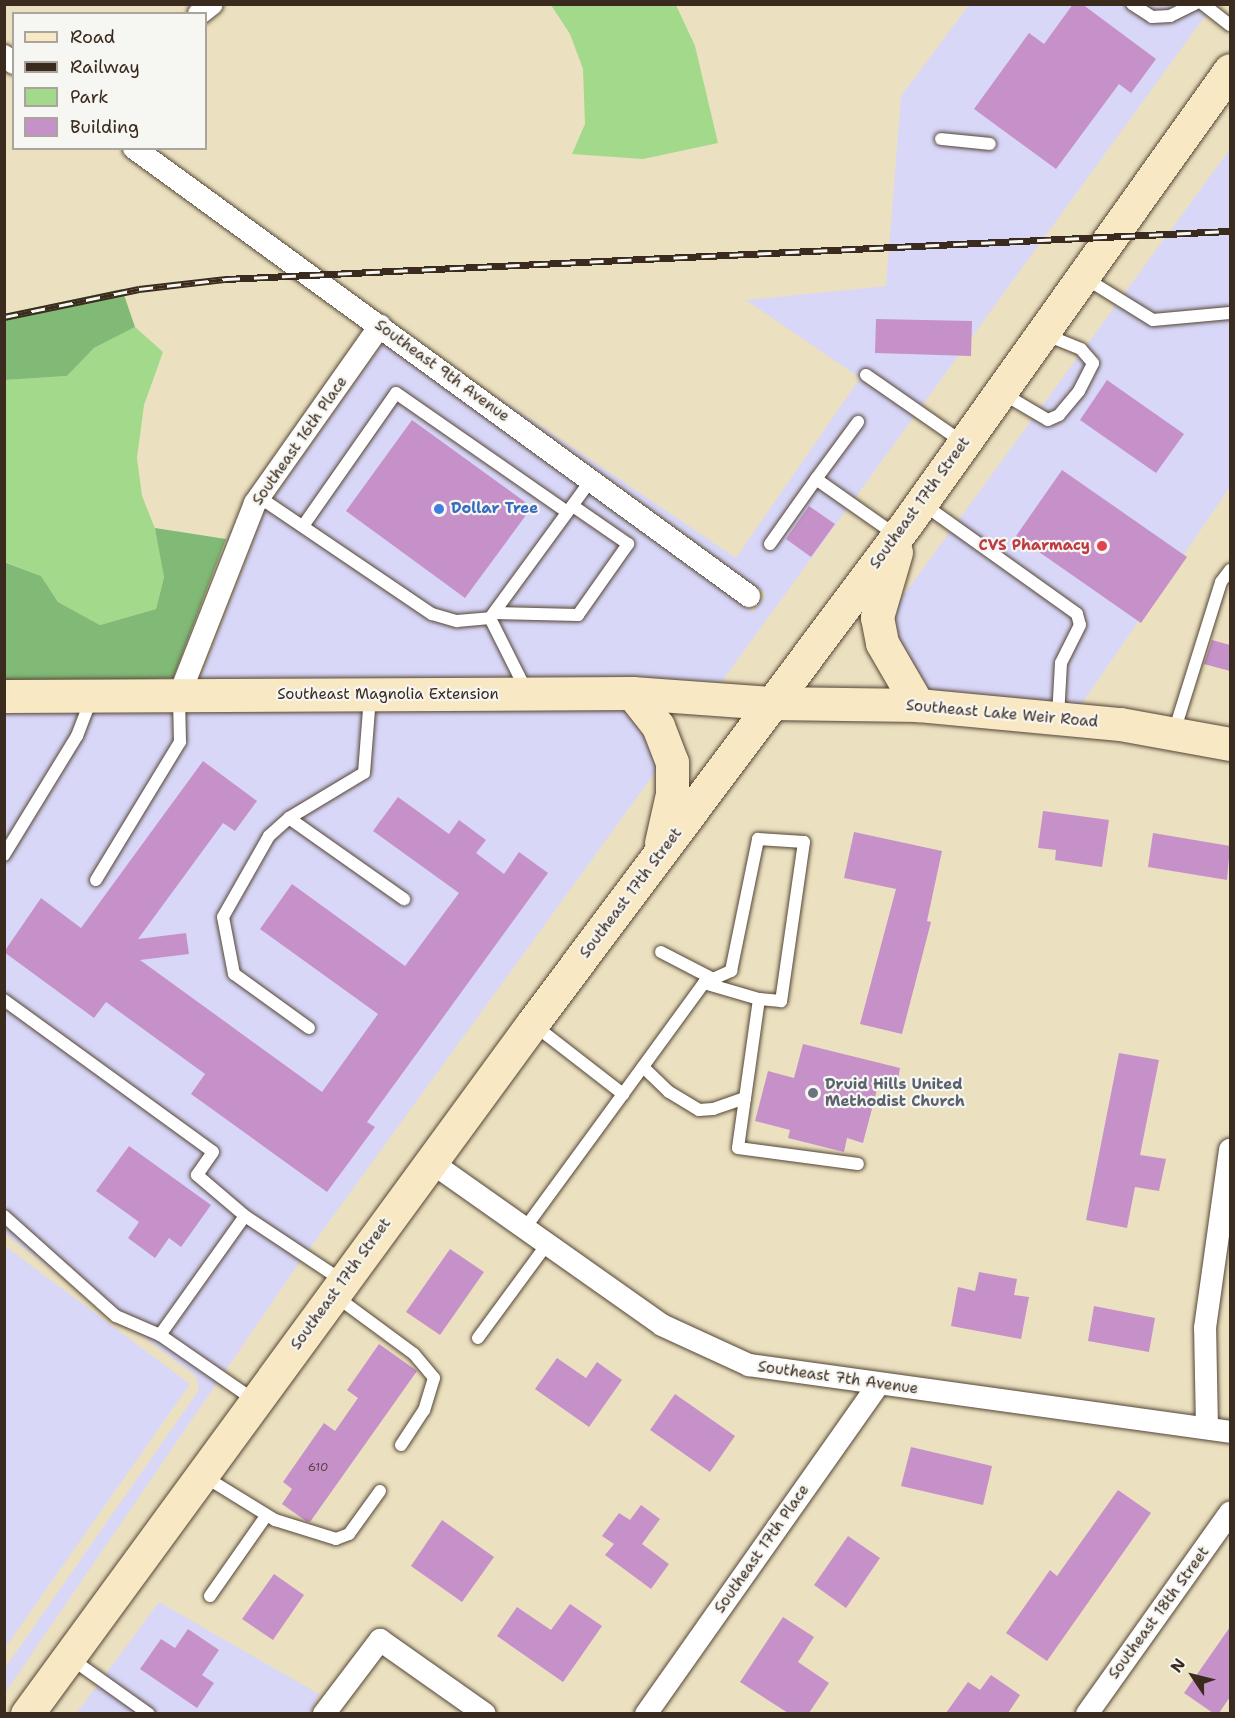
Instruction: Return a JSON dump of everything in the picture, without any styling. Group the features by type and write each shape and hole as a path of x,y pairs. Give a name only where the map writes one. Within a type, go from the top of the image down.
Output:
{"main road":[{"name":"Southeast 17th Street","path":"27,1713 532,1024 909,521 1230,70"},
{"path":"909,521 884,584 877,617 882,643 918,705"},
{"path":"632,693 658,726 672,762 672,794 659,856"},
{"name":"Southeast Magnolia Extension","path":"4,696 632,693 771,704"},
{"name":"Southeast Lake Weir Road","path":"771,704 918,705 1058,718 1230,744"}],"street":[{"name":"Southeast 9th Avenue","path":"137,150 749,596"},
{"name":"Southeast 16th Place","path":"179,696 259,497 380,326"},
{"path":"1207,1428 1205,1328 1230,1150"},
{"name":"Southeast 7th Avenue","path":"431,1162 662,1325 749,1365 878,1385 1230,1432"},
{"name":"Southeast 17th Place","path":"646,1713 878,1385"},
{"name":"Southeast 18th Street","path":"1087,1713 1230,1513"},
{"path":"324,1713 380,1640 485,1713"}],"lane":[{"path":"1132,4 1152,17 1170,16 1195,4"},
{"path":"1203,4 1230,25"},
{"path":"941,139 990,144"},
{"path":"1084,278 1153,320 1230,313"},
{"path":"1001,392 1048,420 1059,415 1079,391 1093,363 1081,349 1044,333"},
{"path":"866,375 964,443"},
{"path":"259,497 432,614 457,621 492,615 578,615 628,544 570,509 396,393 303,526"},
{"path":"770,544 858,422"},
{"path":"816,479 909,521 1077,614 1080,625 1061,663 1058,718"},
{"path":"492,615 591,480"},
{"path":"1173,734 1221,582 1230,570"},
{"path":"492,615 528,693"},
{"path":"309,1028 234,974 223,916 269,836 289,819 364,773 370,695"},
{"path":"4,855 77,736 92,696"},
{"path":"96,880 180,742 179,696"},
{"path":"289,819 404,899"},
{"path":"525,1228 709,981 731,972 758,839 804,842 781,1001 759,999 709,981 661,952"},
{"path":"759,999 738,1148 858,1164"},
{"path":"4,1000 213,1152 197,1175 245,1216 338,1288 414,1354 434,1378 424,1410 401,1445"},
{"path":"532,1024 623,1094"},
{"path":"643,1067 669,1092 699,1110 713,1109 745,1098"},
{"path":"4,1216 116,1316 160,1335 255,1401"},
{"path":"160,1335 245,1216"},
{"path":"478,1338 547,1244"},
{"path":"201,1474 266,1516 336,1539 349,1534 381,1491"},
{"path":"210,1596 266,1516"},
{"path":"68,1656 149,1713"}],"shaded area":[{"path":"969,5 1213,5 717,688 638,681 634,676 627,681 198,684 266,509 383,343 753,612 766,594 485,388 736,558 860,378 746,300 886,286 901,96"},
{"path":"1230,149 1230,487 1079,708 924,693 894,641 892,611"},
{"path":"627,705 647,731 659,767 297,1266 5,1693 5,1668 199,1390 196,1376 5,1234 5,708 178,709 187,713 188,709"},
{"path":"5,1246 190,1384 5,1648"},
{"path":"159,1602 319,1694 310,1713 76,1714"}],"green space":[{"path":"551,5 676,5 695,46 718,143 643,159 572,154 585,124 583,69 570,34"},
{"path":"122,289 135,327 94,348 67,376 5,380 5,314"},
{"path":"135,327 163,352 144,405 137,458 142,496 158,536 164,577 156,609 100,625 58,602 41,576 5,562 4,380 67,376 94,348"},
{"path":"155,528 226,539 173,678 5,684 4,562 41,576 58,602 100,625 156,609 164,577"}],"building":[{"path":"1073,4 1082,4 1156,59 1131,93 1119,84 1056,169 974,109 1029,33 1044,44"},
{"path":"876,319 972,321 971,356 875,353"},
{"path":"1107,380 1184,434 1156,473 1080,420"},
{"name":"Dollar Tree","path":"412,420 532,507 465,598 346,511"},
{"name":"CVS Pharmacy","path":"1062,470 1187,557 1141,623 1016,536"},
{"path":"809,506 835,524 811,557 786,539"},
{"path":"1212,640 1230,645 1230,671 1204,664"},
{"path":"203,761 257,801 235,831 223,823 138,939 186,933 189,954 140,960 322,1092 378,1014 260,929 292,884 405,966 459,893 373,831 398,797 449,834 459,820 486,840 476,853 504,874 519,852 548,873 367,1122 375,1127 327,1192 191,1094 205,1074 106,1002 94,1018 4,952 41,898 81,928"},
{"path":"1043,811 1109,820 1102,867 1055,860 1056,850 1038,848"},
{"path":"854,832 942,851 927,921 931,922 902,1034 860,1024 896,889 844,878"},
{"path":"1153,833 1230,846 1227,880 1148,867"},
{"path":"803,1044 900,1068 897,1085 879,1082 863,1143 847,1138 844,1152 788,1138 790,1130 755,1121 768,1071 794,1078"},
{"path":"1119,1053 1159,1060 1140,1155 1166,1159 1159,1191 1135,1187 1127,1228 1086,1220"},
{"path":"129,1146 211,1205 181,1247 169,1238 155,1258 128,1238 139,1222 96,1191"},
{"path":"450,1249 484,1272 440,1335 406,1312"},
{"path":"979,1272 1017,1279 1014,1295 1029,1297 1021,1339 951,1326 958,1287 975,1291"},
{"path":"1094,1306 1155,1318 1149,1352 1088,1341"},
{"path":"379,1344 417,1371 310,1522 306,1521 282,1504 292,1489 283,1482 324,1423 335,1431 358,1398 347,1390"},
{"path":"557,1358 586,1378 597,1362 622,1380 589,1427 535,1389"},
{"path":"675,1394 735,1436 710,1472 650,1430"},
{"path":"911,1447 992,1466 983,1505 901,1486"},
{"path":"1118,1490 1151,1513 1047,1661 1006,1633 1050,1570 1057,1576"},
{"path":"641,1505 660,1519 642,1544 669,1564 651,1589 605,1555 614,1544 602,1536 619,1513 630,1520"},
{"path":"442,1520 494,1557 462,1602 411,1566"},
{"path":"848,1536 880,1558 846,1608 814,1585"},
{"path":"274,1574 304,1595 273,1640 242,1619"},
{"path":"570,1604 602,1626 563,1682 497,1636 517,1607 551,1630"},
{"path":"783,1617 814,1637 798,1662 829,1683 809,1713 788,1713 740,1682"},
{"path":"1230,1627 1230,1697 1219,1713 1213,1713 1184,1693"},
{"path":"188,1629 219,1650 202,1675 214,1683 197,1708 140,1669 161,1639 175,1648"},
{"path":"991,1675 1020,1695 1008,1713 946,1713 968,1682 980,1690"}],"railway":[{"path":"4,317 139,289 226,279 1230,231"}],"place":[{"name":"Dollar Tree","path":"439,509"},
{"name":"CVS Pharmacy","path":"1102,546"},
{"name":"Druid Hills United Methodist Church","path":"813,1093"}]}
